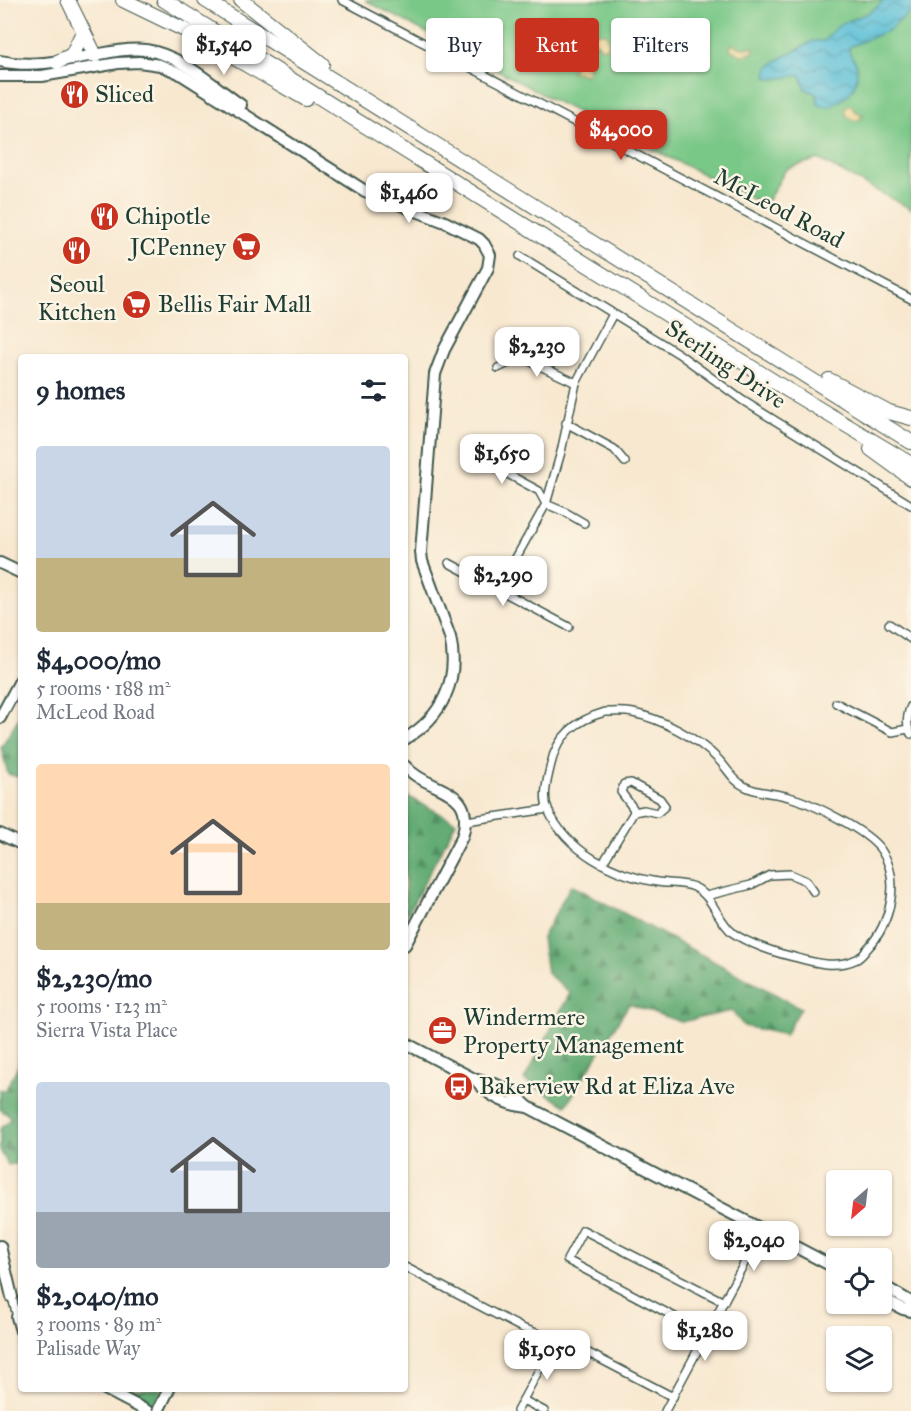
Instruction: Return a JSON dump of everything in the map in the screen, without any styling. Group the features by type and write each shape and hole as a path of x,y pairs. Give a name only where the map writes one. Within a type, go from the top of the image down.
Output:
{"highway":[{"path":"68,0 83,32 102,60"},
{"path":"123,0 191,33 455,183"},
{"path":"164,0 786,389 911,464"},
{"path":"205,0 911,441"},
{"path":"241,0 309,54 424,136"},
{"path":"57,62 72,55 83,32"},
{"path":"724,324 878,406 911,418"},
{"path":"786,389 911,478"}],"street":[{"name":"McLeod Road","path":"342,0 911,299"},
{"path":"0,76 42,76 147,50 168,57 183,64 246,108 267,128 365,191 445,222 479,239 484,244 490,255 488,268 439,362 433,388 421,552 424,569 450,637 453,649 453,671 450,687 435,715 408,737"},
{"path":"0,62 30,64 102,60"},
{"name":"Sterling Drive","path":"520,256 679,354 742,400 911,505"},
{"path":"498,590 546,504 561,452 576,383 613,314"},
{"path":"498,368 521,357 576,383"},
{"path":"566,423 614,449 625,462"},
{"path":"469,453 539,491 546,504 584,523"},
{"path":"0,563 18,572"},
{"path":"449,563 569,627"},
{"path":"889,624 911,639"},
{"path":"0,718 18,685"},
{"path":"836,703 892,732 910,732 907,714 911,706"},
{"path":"633,713 666,725 706,748 720,760 741,785 755,791 780,794 809,804 866,836 881,850 892,881 884,928 860,958 840,964 825,965 791,957 733,933 706,896 695,888 679,883 658,882 642,878 589,857 573,845 548,809 547,781 552,759 559,741 568,730 598,714 633,713"},
{"path":"408,768 459,800 466,821 462,837 408,939"},
{"path":"603,863 634,812 644,810 657,813 665,806 660,799 627,783 624,784 621,792 634,812"},
{"path":"466,821 548,809"},
{"path":"0,834 18,843"},
{"path":"706,896 751,885 770,875 790,874 806,881 814,892"},
{"path":"408,1045 476,1080 485,1091 512,1106 528,1107 826,1263"},
{"path":"707,1334 567,1260 582,1230 724,1302"},
{"path":"665,1411 762,1230"},
{"path":"0,1246 18,1320"},
{"path":"408,1269 522,1328 577,1347 672,1397"},
{"path":"892,1291 911,1302"},
{"path":"892,1303 911,1311"},
{"path":"517,1411 555,1340"},
{"path":"111,1392 147,1411"},
{"path":"158,1411 168,1392"},
{"path":"523,1400 544,1411"}],"green space":[{"path":"365,0 911,0 911,209 818,159 786,169 765,205 500,72 503,72 503,18 426,18 426,32"},
{"path":"18,719 18,777 8,774 1,747"},
{"path":"408,797 456,822 408,913"},
{"path":"571,885 801,1008 785,1035 744,1026 732,1011 681,1022 629,1004 566,1106 524,1080 570,993 547,973 542,938"},
{"path":"18,1066 18,1163 8,1165 0,1150 0,1129 12,1118 0,1109 0,1089 5,1091"},
{"path":"131,1392 160,1392 151,1406 131,1395"}],"sand":[{"path":"599,33 607,34 609,44 601,48"},
{"path":"732,44 742,48 752,47 755,50 742,55 730,49"},
{"path":"851,105 854,110 863,115 860,120 847,117 845,110"}],"water":[{"path":"884,0 911,0 911,11 889,30 849,47 849,52 856,64 857,75 854,85 845,98 827,107 821,106 818,104 817,94 805,89 801,75 773,79 766,77 768,68 778,60 813,41 825,41 838,26 868,13"}],"place":[{"name":"Sliced","path":"74,94"},
{"name":"Chipotle","path":"104,216"},
{"name":"JCPenney","path":"247,247"},
{"name":"Seoul Kitchen","path":"77,251"},
{"name":"Bellis Fair Mall","path":"137,304"},
{"name":"Windermere Property Management","path":"442,1031"},
{"name":"Bakerview Rd at Eliza Ave","path":"458,1086"}]}
